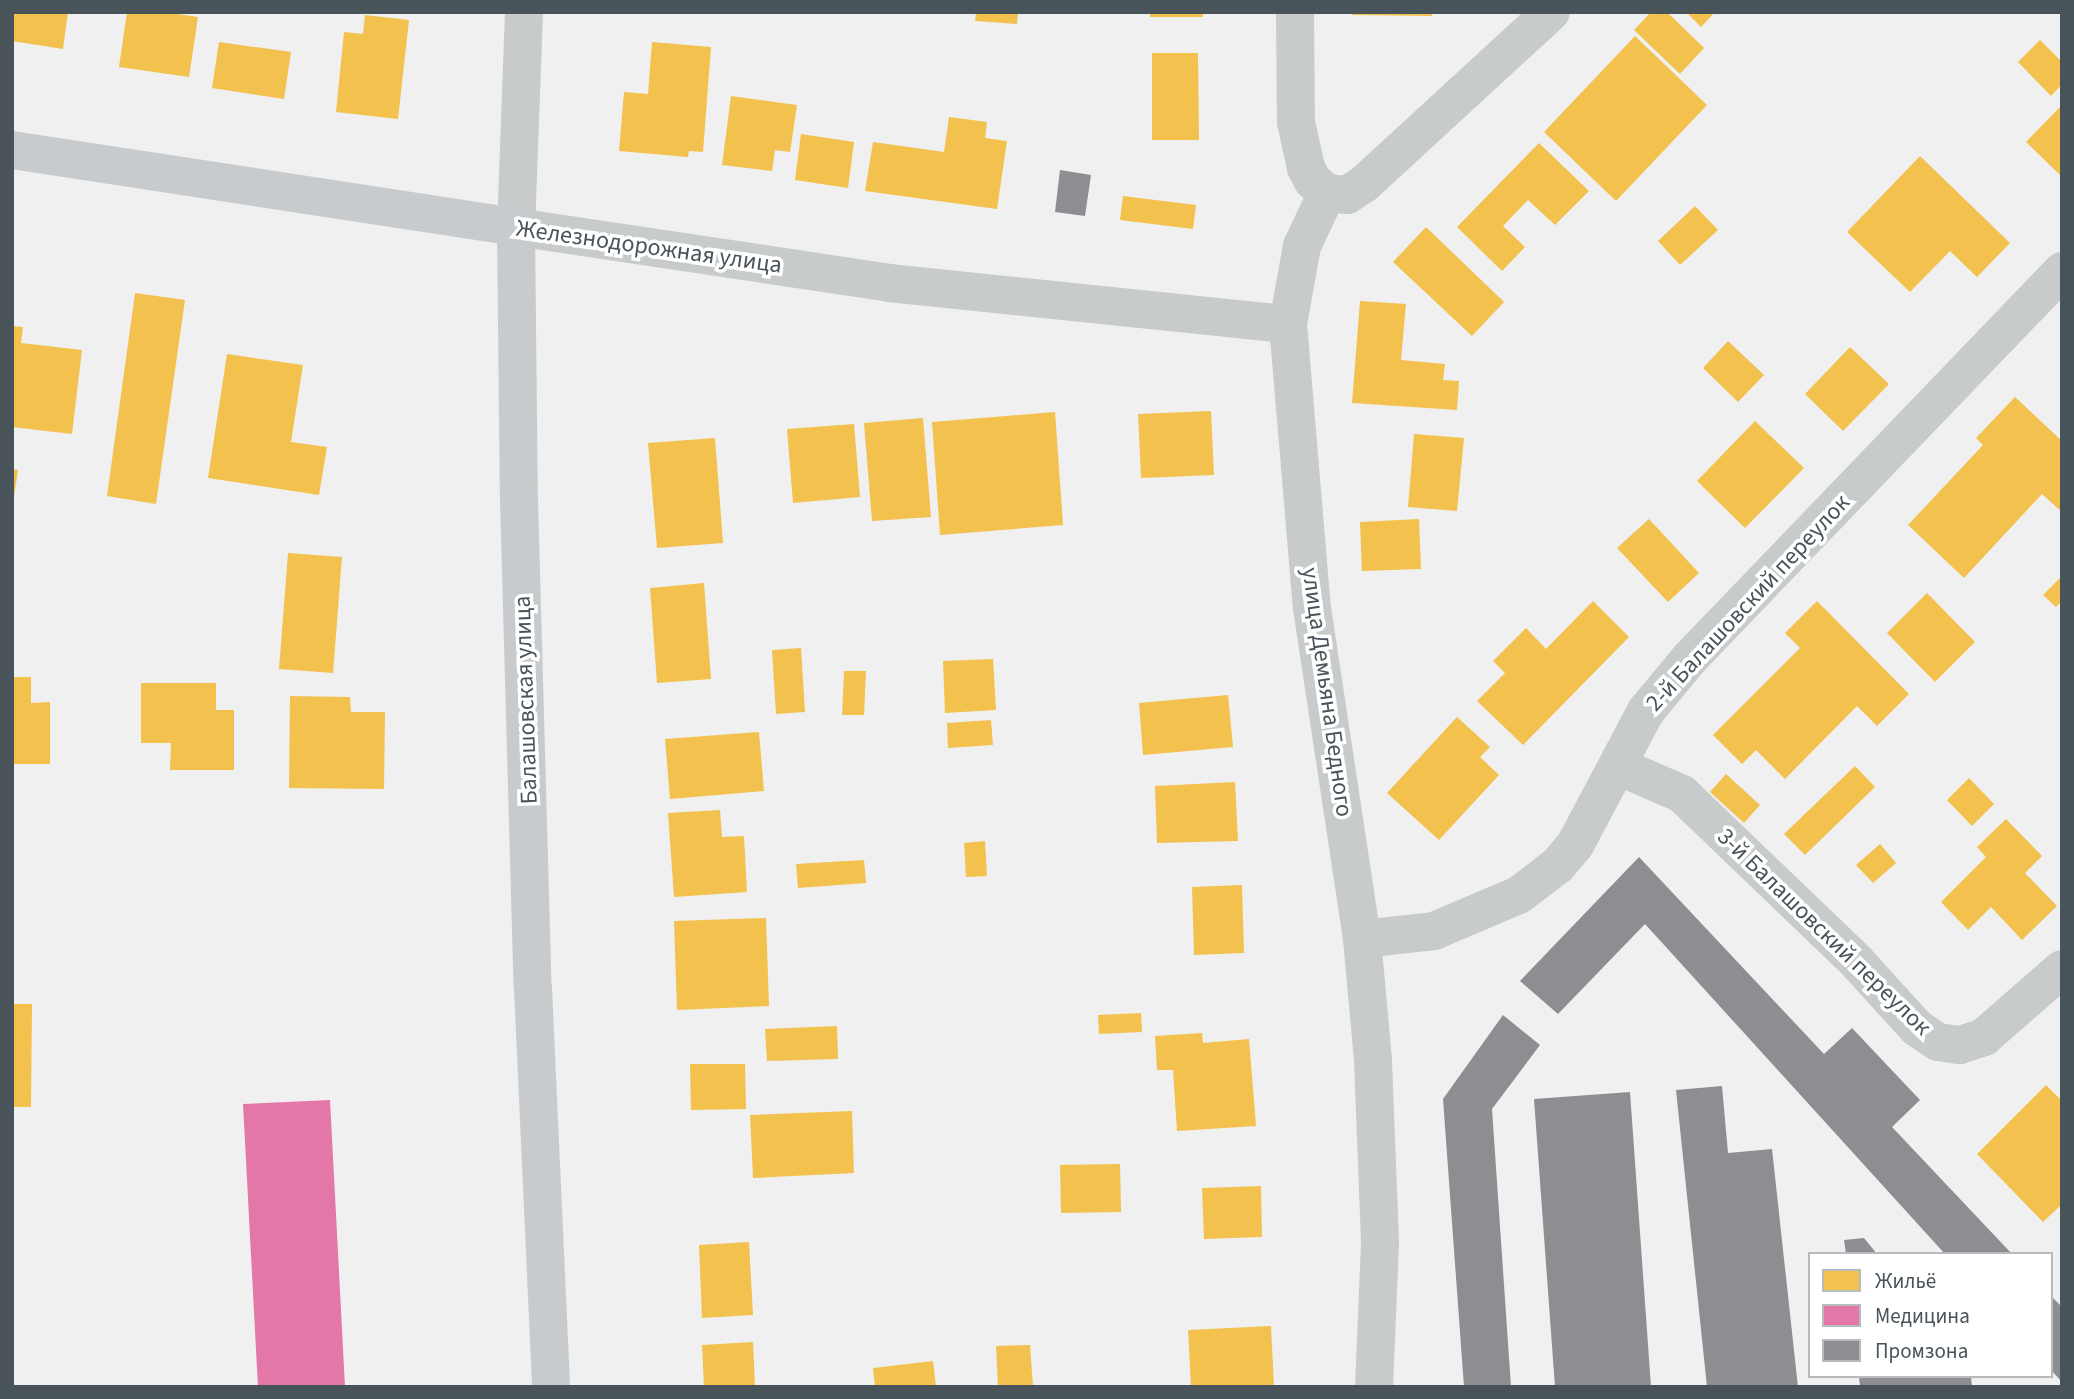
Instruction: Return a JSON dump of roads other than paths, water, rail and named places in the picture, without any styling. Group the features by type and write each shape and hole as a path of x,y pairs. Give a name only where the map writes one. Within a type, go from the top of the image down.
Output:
{"street":[{"name":"Балашовская улица","path":"524,12 516,227 519,500 533,988 551,1387"},
{"path":"1295,12 1296,122 1306,168 1313,181 1327,193 1347,195 1364,184 1551,12"},
{"name":"Железнодорожная улица","path":"12,150 889,283 1288,324"},
{"name":"улица Демьяна Бедного","path":"1327,193 1302,246 1288,324 1312,608 1362,939 1373,1060 1380,1244 1374,1387"},
{"name":"2-й Балашовский переулок","path":"1362,939 1434,931 1519,894 1539,881 1575,845 1646,711 1690,658 2062,271"},
{"name":"3-й Балашовский переулок","path":"1618,766 1682,794 1856,961 1917,1028 1938,1042 1960,1045 1984,1037 2062,969"}]}
